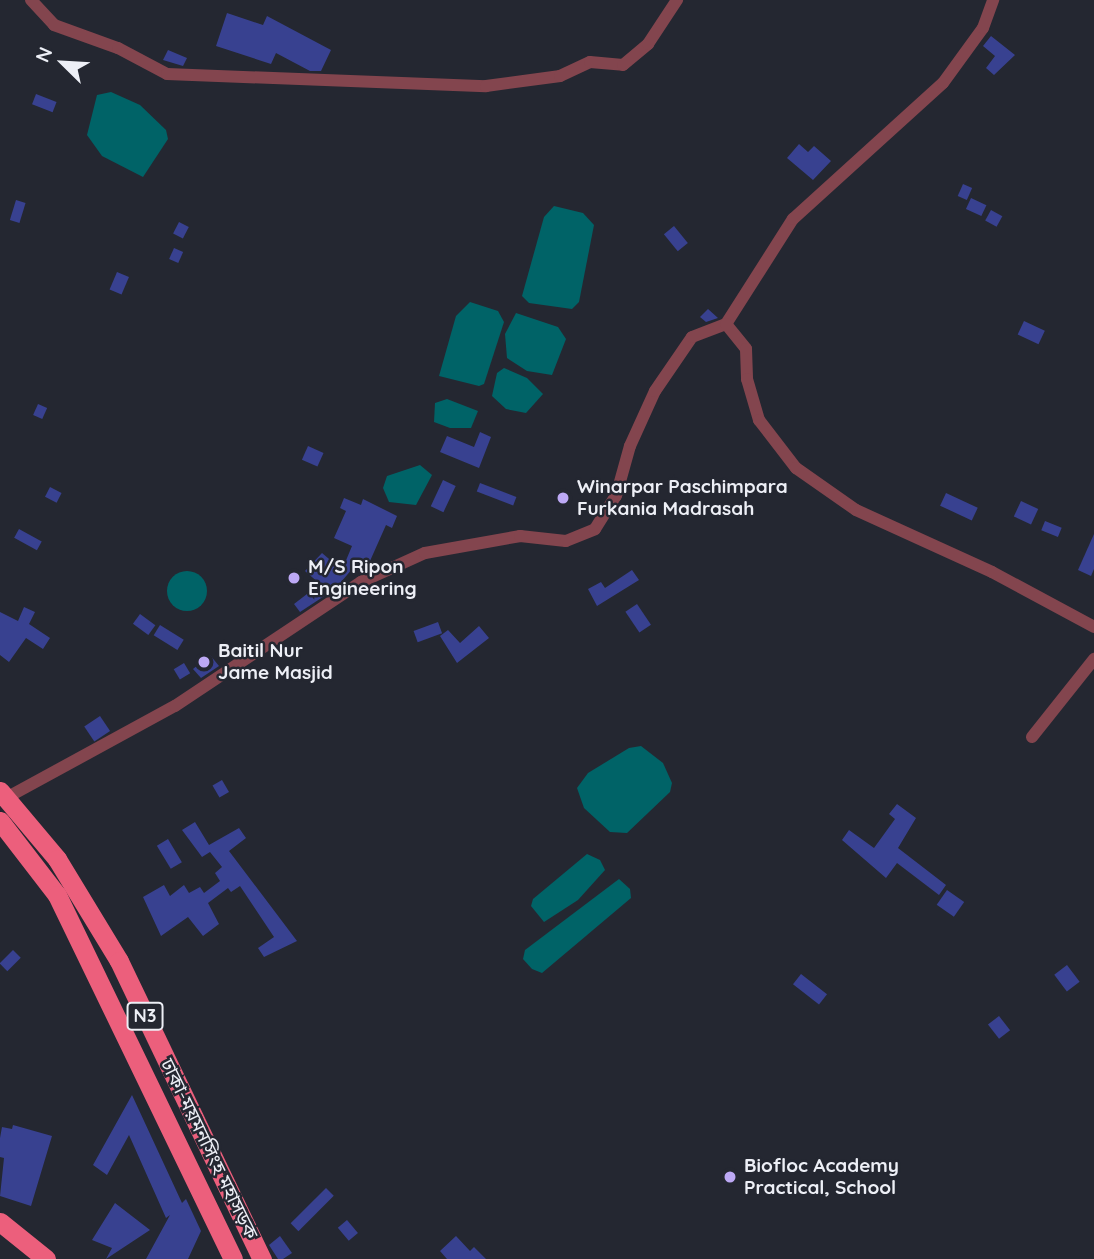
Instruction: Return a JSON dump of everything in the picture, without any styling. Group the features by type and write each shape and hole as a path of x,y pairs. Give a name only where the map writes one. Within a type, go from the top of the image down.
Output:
{"highway":[{"name":"ঢাকা-ময়মনসিংহ মহাসড়ক","path":"3,794 57,859 119,961 262,1259"},
{"name":"ঢাকা-ময়মনসিংহ মহাসড়ক","path":"0,821 57,895 233,1259"},
{"path":"0,1222 46,1259"}],"street":[{"path":"32,0 54,25 118,48 167,75 486,86 561,76 590,62 623,65 648,44 677,0"},
{"path":"3,794 175,706 361,582 425,553 520,536 566,541 595,529 616,496 631,446 655,391 692,337 726,324 793,219 943,83 984,29 993,0"},
{"path":"726,324 746,349 747,379 759,421 796,468 856,510 992,572 1094,627"},
{"path":"1032,737 1094,659"}],"water":[{"path":"111,92 140,105 166,130 168,139 143,177 102,156 87,135 97,95"},
{"path":"554,206 583,213 594,225 579,302 572,309 529,303 522,296 544,217"},
{"path":"470,302 498,311 504,322 484,384 479,386 439,376 456,316"},
{"path":"516,313 558,327 566,339 552,375 527,371 507,358 505,334"},
{"path":"504,368 527,378 543,394 526,413 506,409 492,396 497,373"},
{"path":"447,399 478,411 471,428 450,428 434,422 435,403"},
{"path":"420,465 432,475 416,505 389,502 383,488 387,476"},
{"path":"187,571 195,572 201,577 206,583 206,599 201,605 195,610 187,611 179,610 173,605 168,599 167,591 168,583 173,577 179,572"},
{"path":"641,746 663,763 672,783 670,792 627,833 610,832 584,808 577,788 588,773 629,748"},
{"path":"587,854 600,860 605,870 578,900 544,922 531,906 533,899"},
{"path":"619,879 630,889 631,898 542,973 532,969 523,959 525,950"}],"building":[{"path":"227,13 263,25 267,16 331,50 321,71 310,71 276,53 271,64 216,46"},
{"path":"991,36 1015,55 994,75 986,68 995,56 983,46"},
{"path":"168,50 187,58 183,66 163,60"},
{"path":"36,94 57,102 53,112 32,104"},
{"path":"799,144 808,152 814,146 831,161 813,180 787,158"},
{"path":"963,184 972,188 967,200 958,196"},
{"path":"971,198 986,205 981,216 966,209"},
{"path":"16,200 26,203 19,223 10,220"},
{"path":"991,210 1002,216 997,227 985,220"},
{"path":"179,222 189,227 183,239 173,234"},
{"path":"674,226 688,243 678,251 664,234"},
{"path":"174,248 183,252 178,263 169,259"},
{"path":"117,272 129,277 122,295 110,289"},
{"path":"708,309 718,318 706,322 700,317"},
{"path":"1024,321 1045,331 1039,344 1018,335"},
{"path":"38,404 47,408 42,419 33,415"},
{"path":"480,432 491,437 479,468 440,452 447,436 474,447"},
{"path":"308,446 324,453 317,467 302,460"},
{"path":"443,480 456,486 443,512 431,506"},
{"path":"480,483 516,497 513,505 477,491"},
{"path":"50,487 62,493 57,503 45,497"},
{"path":"946,493 978,508 972,520 940,506"},
{"path":"344,498 361,505 363,499 397,516 392,528 386,525 366,570 353,568 335,589 300,612 294,604 320,584 305,571 322,553 342,570 352,546 334,538 346,511 340,508"},
{"path":"1021,501 1038,509 1031,524 1014,516"},
{"path":"1045,521 1062,528 1058,537 1041,530"},
{"path":"19,529 42,542 37,550 14,538"},
{"path":"1094,534 1094,569 1091,576 1078,570"},
{"path":"632,570 639,580 597,606 588,589 601,582 605,588"},
{"path":"637,604 651,625 639,633 625,612"},
{"path":"24,607 35,612 29,624 50,638 43,649 26,638 9,662 0,655 0,612 18,621"},
{"path":"140,614 155,625 148,635 133,624"},
{"path":"438,622 442,633 418,642 414,631"},
{"path":"160,625 184,640 177,650 154,635"},
{"path":"479,626 489,638 457,663 440,636 448,630 460,643"},
{"path":"210,655 219,666 201,678 193,669"},
{"path":"184,663 190,673 180,679 174,669"},
{"path":"100,716 110,731 94,742 84,727"},
{"path":"222,780 229,792 219,798 212,786"},
{"path":"897,804 916,818 898,848 946,885 939,895 897,863 886,878 842,840 849,830 874,848 895,819 889,814"},
{"path":"195,822 209,845 239,828 246,838 229,851 297,941 264,957 258,948 274,937 240,886 231,892 228,888 208,903 219,924 203,936 188,917 161,936 143,897 164,885 170,896 184,885 189,893 200,887 204,893 220,881 215,873 222,867 210,852 202,857 182,830"},
{"path":"168,839 182,862 171,869 157,846"},
{"path":"947,890 964,902 954,917 937,905"},
{"path":"13,950 21,958 7,971 0,963"},
{"path":"1067,965 1080,982 1067,991 1054,975"},
{"path":"801,974 827,994 819,1005 793,984"},
{"path":"999,1016 1010,1030 999,1039 988,1025"},
{"path":"132,1095 182,1203 186,1199 201,1231 188,1259 146,1259 170,1215 166,1218 129,1135 107,1175 93,1165"},
{"path":"13,1125 52,1136 31,1206 0,1196 4,1158 0,1157 2,1127 12,1129"},
{"path":"326,1188 334,1196 298,1231 291,1223"},
{"path":"115,1203 150,1230 106,1259 112,1248 92,1240"},
{"path":"347,1220 358,1233 349,1241 338,1228"},
{"path":"280,1236 292,1253 283,1259 278,1259 269,1245"},
{"path":"456,1236 470,1251 474,1247 486,1259 447,1259 440,1251"}],"place":[{"name":"Winarpar Paschimpara Furkania Madrasah","path":"563,498"},
{"name":"M/S Ripon Engineering","path":"294,578"},
{"name":"Baitil Nur Jame Masjid","path":"204,662"},
{"name":"Biofloc Academy Practical, School","path":"730,1177"}]}
